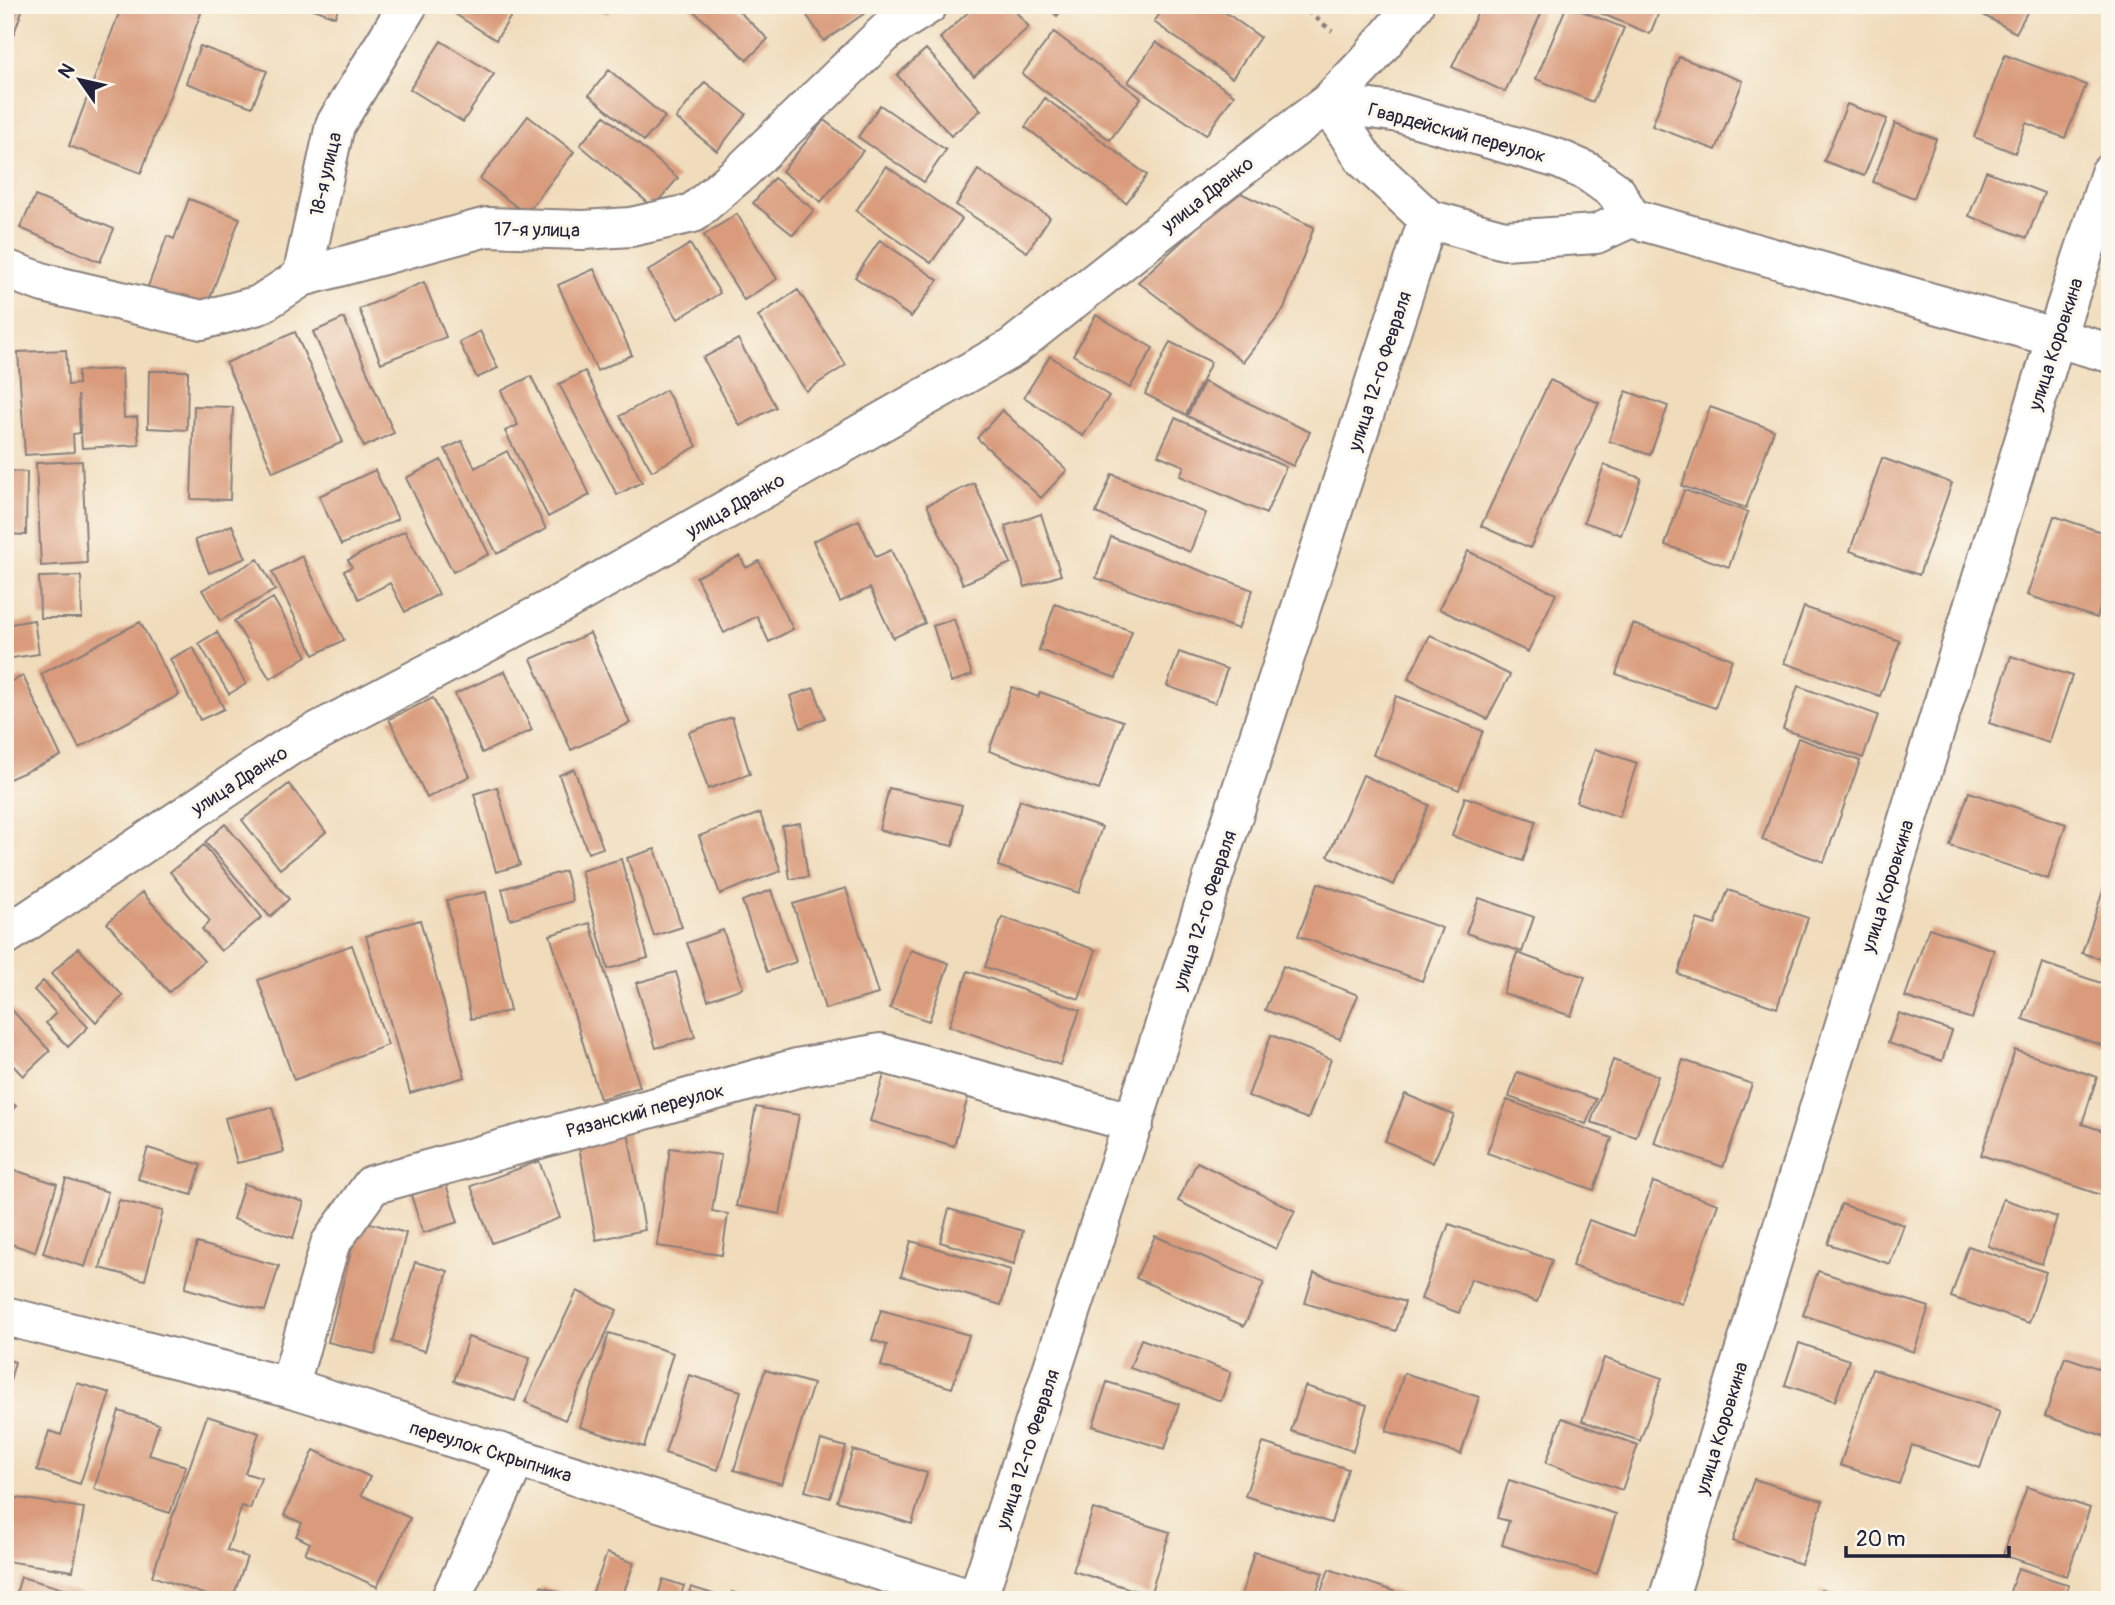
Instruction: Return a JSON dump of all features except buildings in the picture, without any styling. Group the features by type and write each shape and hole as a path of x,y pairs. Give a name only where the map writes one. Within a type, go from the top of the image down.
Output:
{"street":[{"name":"18-я улица","path":"302,277 335,125 408,5"},
{"name":"17-я улица","path":"5,269 44,283 202,320 259,305 302,277 487,227 583,230 619,228 693,213 742,171 888,30 928,5"},
{"name":"улица Дранко","path":"5,936 289,747 560,604 1012,348 1221,183 1328,103 1368,61 1414,5"},
{"name":"Гвардейский переулок","path":"1328,103 1400,113 1559,159 1588,172 1616,192 1631,218 1596,234 1504,240 1428,219 1364,159 1328,103"},
{"name":"улица Коровкина","path":"1668,1600 2056,337 2110,173"},
{"path":"1631,218 2110,353"},
{"name":"улица 12-го Февраля","path":"975,1600 1134,1124 1428,219"},
{"name":"Рязанский переулок","path":"289,1387 330,1244 372,1185 797,1068 881,1053 1134,1124"},
{"name":"переулок Скрыпника","path":"5,1315 289,1387 975,1600"},
{"path":"450,1600 516,1459"}]}
